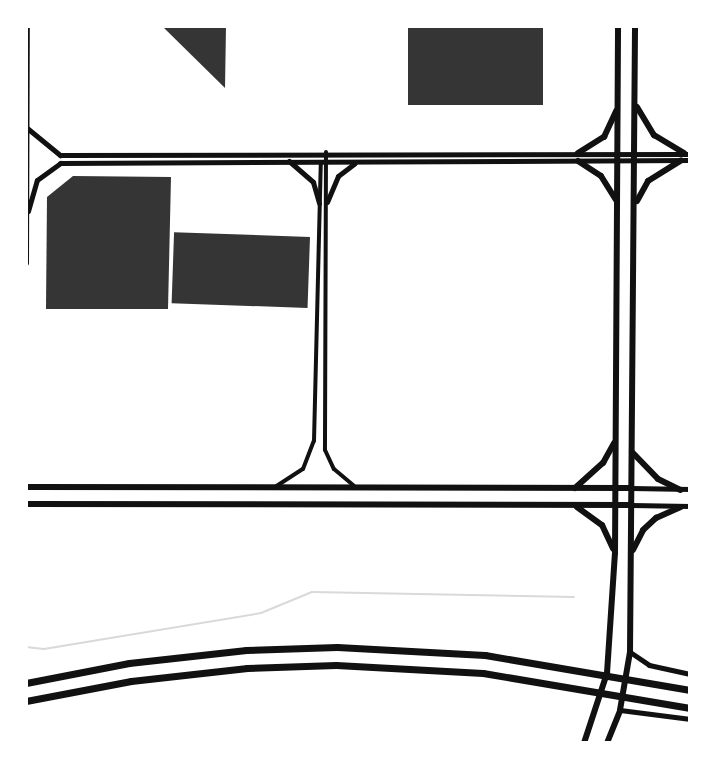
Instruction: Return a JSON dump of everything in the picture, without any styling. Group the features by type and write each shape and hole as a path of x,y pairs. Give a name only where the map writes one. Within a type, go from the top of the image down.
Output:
{"highway":[{"path":"26,683 129,663 246,650 337,647 485,655 690,690"},
{"path":"26,701 131,681 247,668 336,665 483,673 690,708"}],"main road":[{"path":"26,263 27,26"},
{"path":"584,743 607,673 615,553 618,26"},
{"path":"607,743 620,710 630,652 635,26"},
{"path":"635,103 654,135 685,156 648,181 635,208"},
{"path":"617,107 604,137 578,157 601,176 617,203"},
{"path":"574,489 603,463 616,439"},
{"path":"632,452 658,479 681,490"},
{"path":"26,487 631,488"},
{"path":"26,504 631,505"},
{"path":"574,506 602,525 615,553"},
{"path":"631,553 649,524 681,507"}],"street":[{"path":"27,128 60,155 324,152 578,157"},
{"path":"324,152 327,202 325,450 334,469 356,488"},
{"path":"27,216 37,180 60,163 357,162 617,156 685,156 690,160"},
{"path":"288,161 307,173 319,203"},
{"path":"272,488 295,476 313,452 318,394 319,203 324,161"},
{"path":"327,202 338,176 357,162"},
{"path":"631,488 690,489"},
{"path":"631,505 690,506"},
{"path":"630,652 649,665 690,674"},
{"path":"620,710 690,719"}],"building":[{"path":"162,26 226,26 225,88"},
{"path":"408,26 543,26 543,105 408,105"},
{"path":"73,176 171,177 168,309 46,309 47,197"},
{"path":"174,232 310,237 308,308 172,303"}],"waterway":[{"path":"26,647 44,649 261,613 312,592 574,597"}]}
